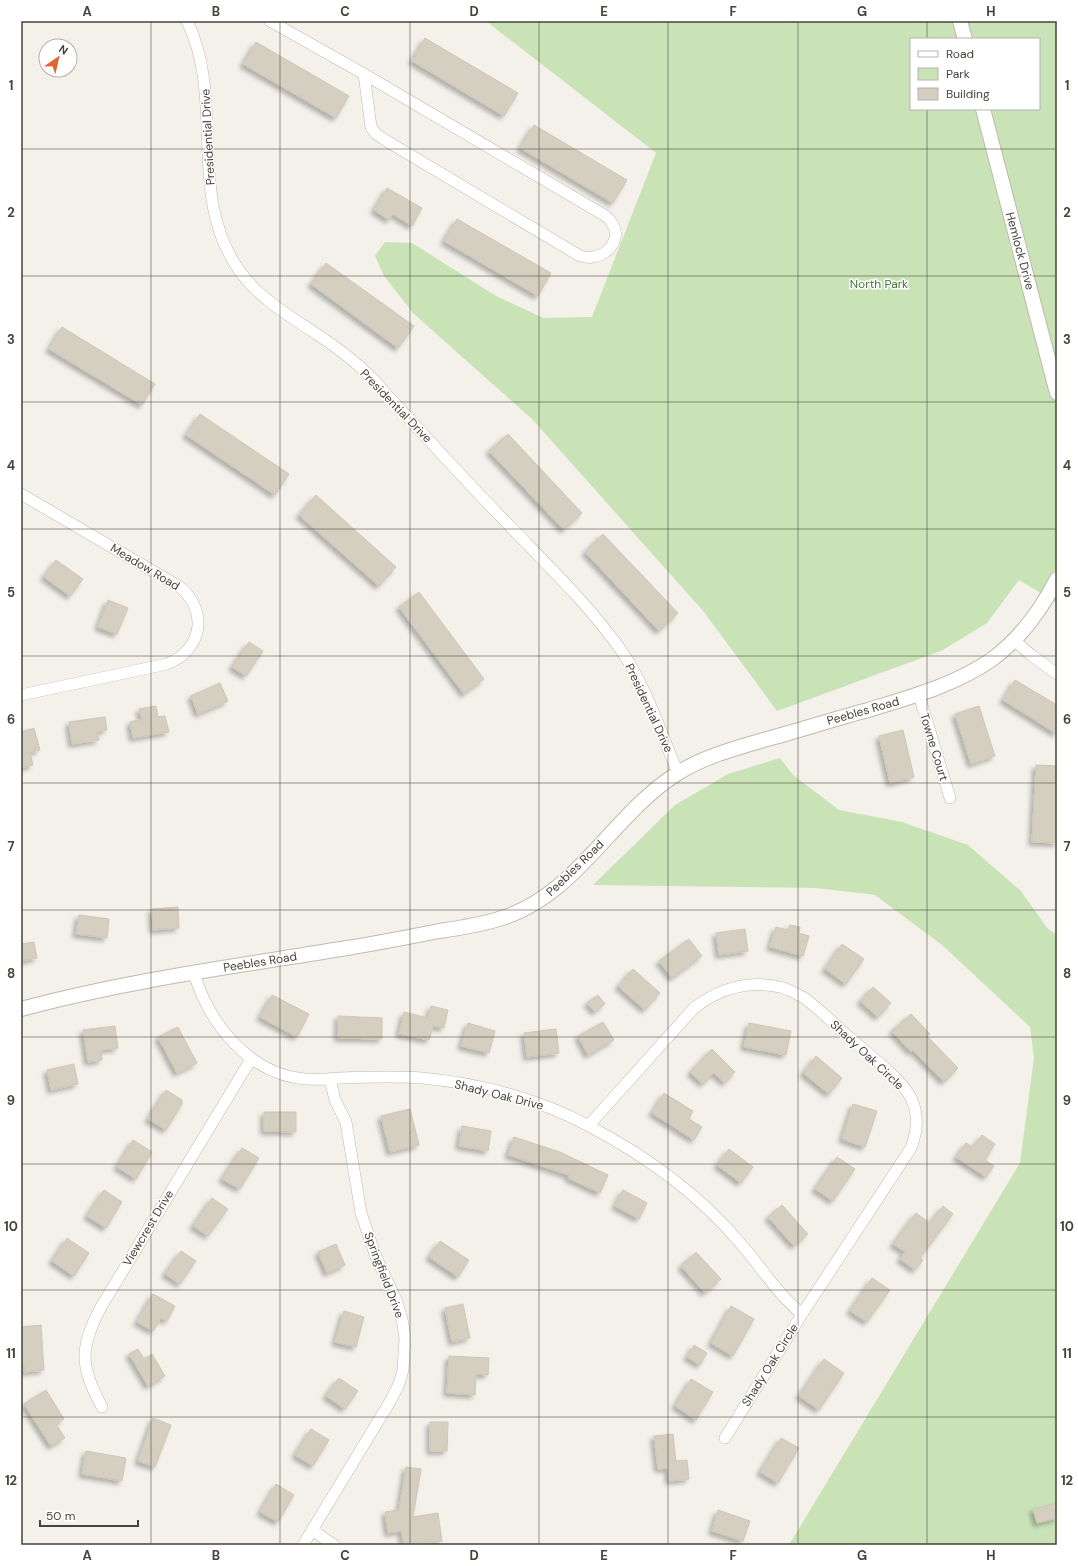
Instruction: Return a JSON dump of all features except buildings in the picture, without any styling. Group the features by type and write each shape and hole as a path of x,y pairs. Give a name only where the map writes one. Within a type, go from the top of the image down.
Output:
{"street":[{"name":"Presidential Drive","path":"188,21 196,39 203,66 207,150 212,204 218,230 231,258 248,282 260,294 340,350 373,379 591,612 624,655 640,684 678,773"},
{"path":"270,21 364,74 604,215 611,221 614,227 615,234 611,247 607,252 592,258 580,256 376,134 371,127 364,74"},
{"path":"960,21 965,38"},
{"name":"Hemlock Drive","path":"983,110 1057,393"},
{"name":"Meadow Road","path":"21,494 180,587 189,596 196,607 198,625 194,642 189,649 175,661 167,664 21,695"},
{"name":"Peebles Road","path":"21,1009 125,984 374,944 505,918 534,904 561,885 631,812 656,789 678,773 733,749 919,694 946,684 981,667 994,658 1030,623 1057,579"},
{"path":"1014,640 1031,655 1057,674"},
{"name":"Towne Court","path":"919,694 950,798"},
{"name":"Shady Oak Drive","path":"194,973 198,986 216,1021 233,1042 251,1059 270,1070 289,1076 306,1079 388,1077 422,1078 459,1084 521,1098 549,1107 589,1126 648,1161 675,1180 699,1201 741,1244 788,1302 802,1314"},
{"name":"Shady Oak Circle","path":"589,1126 694,1008 717,993 740,986 753,984 781,987 803,998 886,1069 905,1089 911,1098 916,1119 914,1139 905,1158 802,1314 725,1438"},
{"name":"Viewcrest Drive","path":"102,1407 89,1383 87,1372 85,1352 89,1331 101,1307 251,1059"},
{"name":"Springfield Drive","path":"303,1545 391,1400 399,1384 403,1370 405,1353 405,1339 401,1313 376,1257 361,1213 346,1122 335,1100 330,1079"},
{"path":"312,1530 334,1545"}],"green space":[{"name":"North Park","path":"486,21 1057,21 1057,603 1019,580 987,623 941,651 777,711 704,612 533,420 413,313 384,276 375,256 385,242 412,243 496,296 543,318 592,317 656,153"},
{"path":"780,758 793,775 839,810 902,822 968,845 1021,891 1047,928 1057,935 1057,1545 789,1545 1020,1163 1034,1058 1030,1027 942,945 875,895 816,888 593,885 675,805 728,774"}]}
